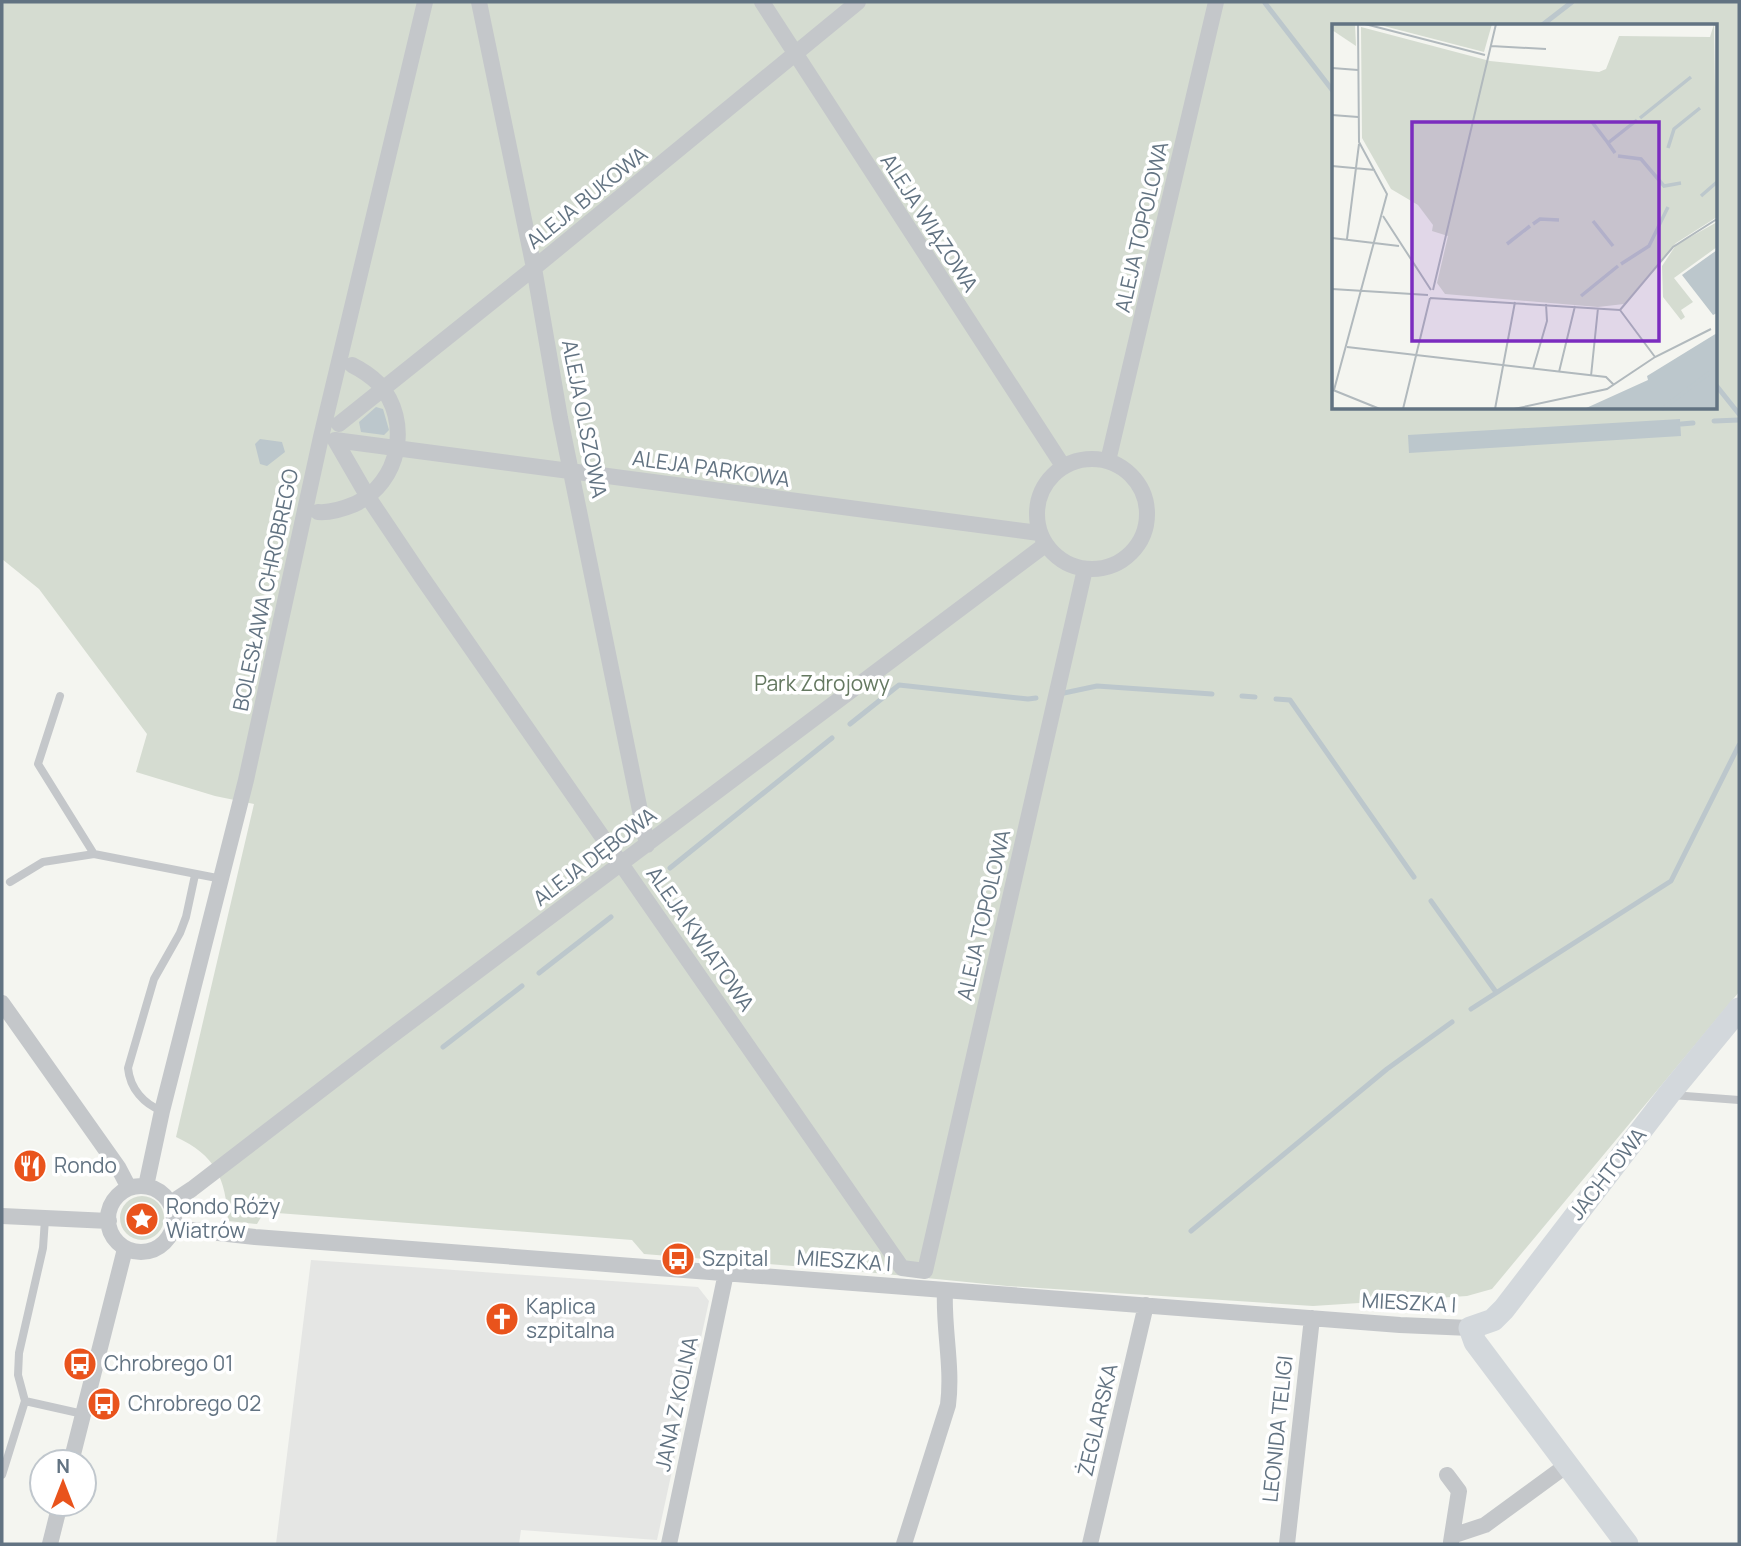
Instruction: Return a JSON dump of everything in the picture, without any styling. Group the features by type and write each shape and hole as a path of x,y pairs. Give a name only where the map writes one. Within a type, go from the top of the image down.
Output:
{"street":[{"name":"BOLESŁAWA CHROBREGO","path":"146,1186 162,1111 222,879 321,438 425,2"},
{"name":"ALEJA OLSZOWA","path":"479,2 647,845"},
{"name":"ALEJA WIĄZOWA","path":"762,2 1063,467"},
{"name":"ALEJA BUKOWA","path":"339,424 858,2"},
{"name":"ALEJA TOPOLOWA","path":"1108,461 1216,2"},
{"path":"318,512 344,509 368,497 388,473 397,448 396,417 390,400 367,373 352,365"},
{"name":"ALEJA PARKOWA","path":"335,440 572,470 1042,539"},
{"name":"ALEJA KWIATOWA","path":"335,440 368,497 902,1268 925,1271"},
{"path":"1077,461 1108,461 1136,480 1143,493 1147,522 1139,543 1124,559 1112,566 1085,569 1070,565 1056,557 1042,539 1036,518 1037,503 1051,476 1063,467 1077,461"},
{"name":"ALEJA DĘBOWA","path":"171,1203 647,845 1042,539"},
{"name":"ALEJA TOPOLOWA","path":"925,1271 1085,569"},
{"path":"2,1003 118,1167 129,1188"},
{"name":"JACHTOWA","path":"1470,1328 1493,1320 1504,1308 1739,1009"},
{"path":"146,1186 158,1190 171,1203 174,1214 173,1228 164,1244 151,1251 139,1252 125,1249 114,1238 109,1221 111,1205 116,1197 129,1188 146,1186"},
{"path":"2,1216 109,1221"},
{"name":"MIESZKA I","path":"173,1228 945,1290 1470,1328"},
{"path":"74,1448 125,1249"},
{"name":"JANA Z KOLNA","path":"669,1544 726,1273"},
{"path":"904,1544 948,1405 950,1385 944,1313 945,1290"},
{"name":"ŻEGLARSKA","path":"1090,1544 1146,1305"},
{"name":"LEONIDA TELIGI","path":"1287,1544 1312,1318"},
{"path":"1470,1328 1475,1342 1627,1544"},
{"path":"1452,1540 1485,1525 1567,1465"},
{"path":"1447,1475 1459,1491 1452,1540"},
{"path":"50,1544 56,1518"}],"lane":[{"path":"60,696 38,764 94,854"},
{"path":"10,882 43,862 94,854 222,879"},
{"path":"162,1111 150,1106 137,1092 129,1078 128,1068 154,979 186,918 195,874"},
{"path":"1670,1094 1739,1100"},
{"path":"2,1475 24,1401 18,1375 19,1353 43,1248 46,1219"},
{"path":"24,1401 83,1414"}],"shaded area":[{"path":"376,407 383,409 389,430 384,435 361,432 359,422"},
{"path":"1680,419 1681,436 1409,453 1408,435"},
{"path":"260,439 282,442 285,452 267,466 260,464 255,444"},
{"path":"311,1260 698,1287 709,1301 657,1540 521,1530 519,1544 276,1544"}],"green space":[{"name":"Park Zdrojowy","path":"2,2 1739,2 1739,992 1492,1289 1467,1296 1313,1306 1007,1286 644,1254 632,1240 264,1212 257,1224 228,1221 225,1192 216,1170 200,1152 176,1137 254,804 215,796 136,772 147,734 39,589 2,559"},
{"path":"142,1196 157,1203 164,1218 157,1233 142,1240 127,1233 120,1218 127,1203"}],"waterway":[{"path":"1544,24 1572,2"},
{"path":"1265,3 1332,90"},
{"path":"1716,385 1739,414"},
{"path":"1714,421 1739,420"},
{"path":"1681,424 1693,423"},
{"path":"850,724 899,685 1036,698"},
{"path":"1064,693 1097,686 1212,694"},
{"path":"1242,696 1255,697"},
{"path":"1276,699 1290,700 1414,877"},
{"path":"670,868 832,738"},
{"path":"1471,1009 1671,881 1739,745"},
{"path":"1431,901 1496,992"},
{"path":"539,973 611,917"},
{"path":"443,1047 522,986"},
{"path":"1191,1231 1387,1069 1452,1022"}],"place":[{"name":"Rondo","path":"30,1166"},
{"name":"Rondo Róży Wiatrów","path":"142,1219"},
{"name":"Szpital","path":"678,1259"},
{"name":"Kaplica szpitalna","path":"502,1319"},
{"name":"Chrobrego 01","path":"80,1364"},
{"name":"Chrobrego 02","path":"104,1404"}]}
